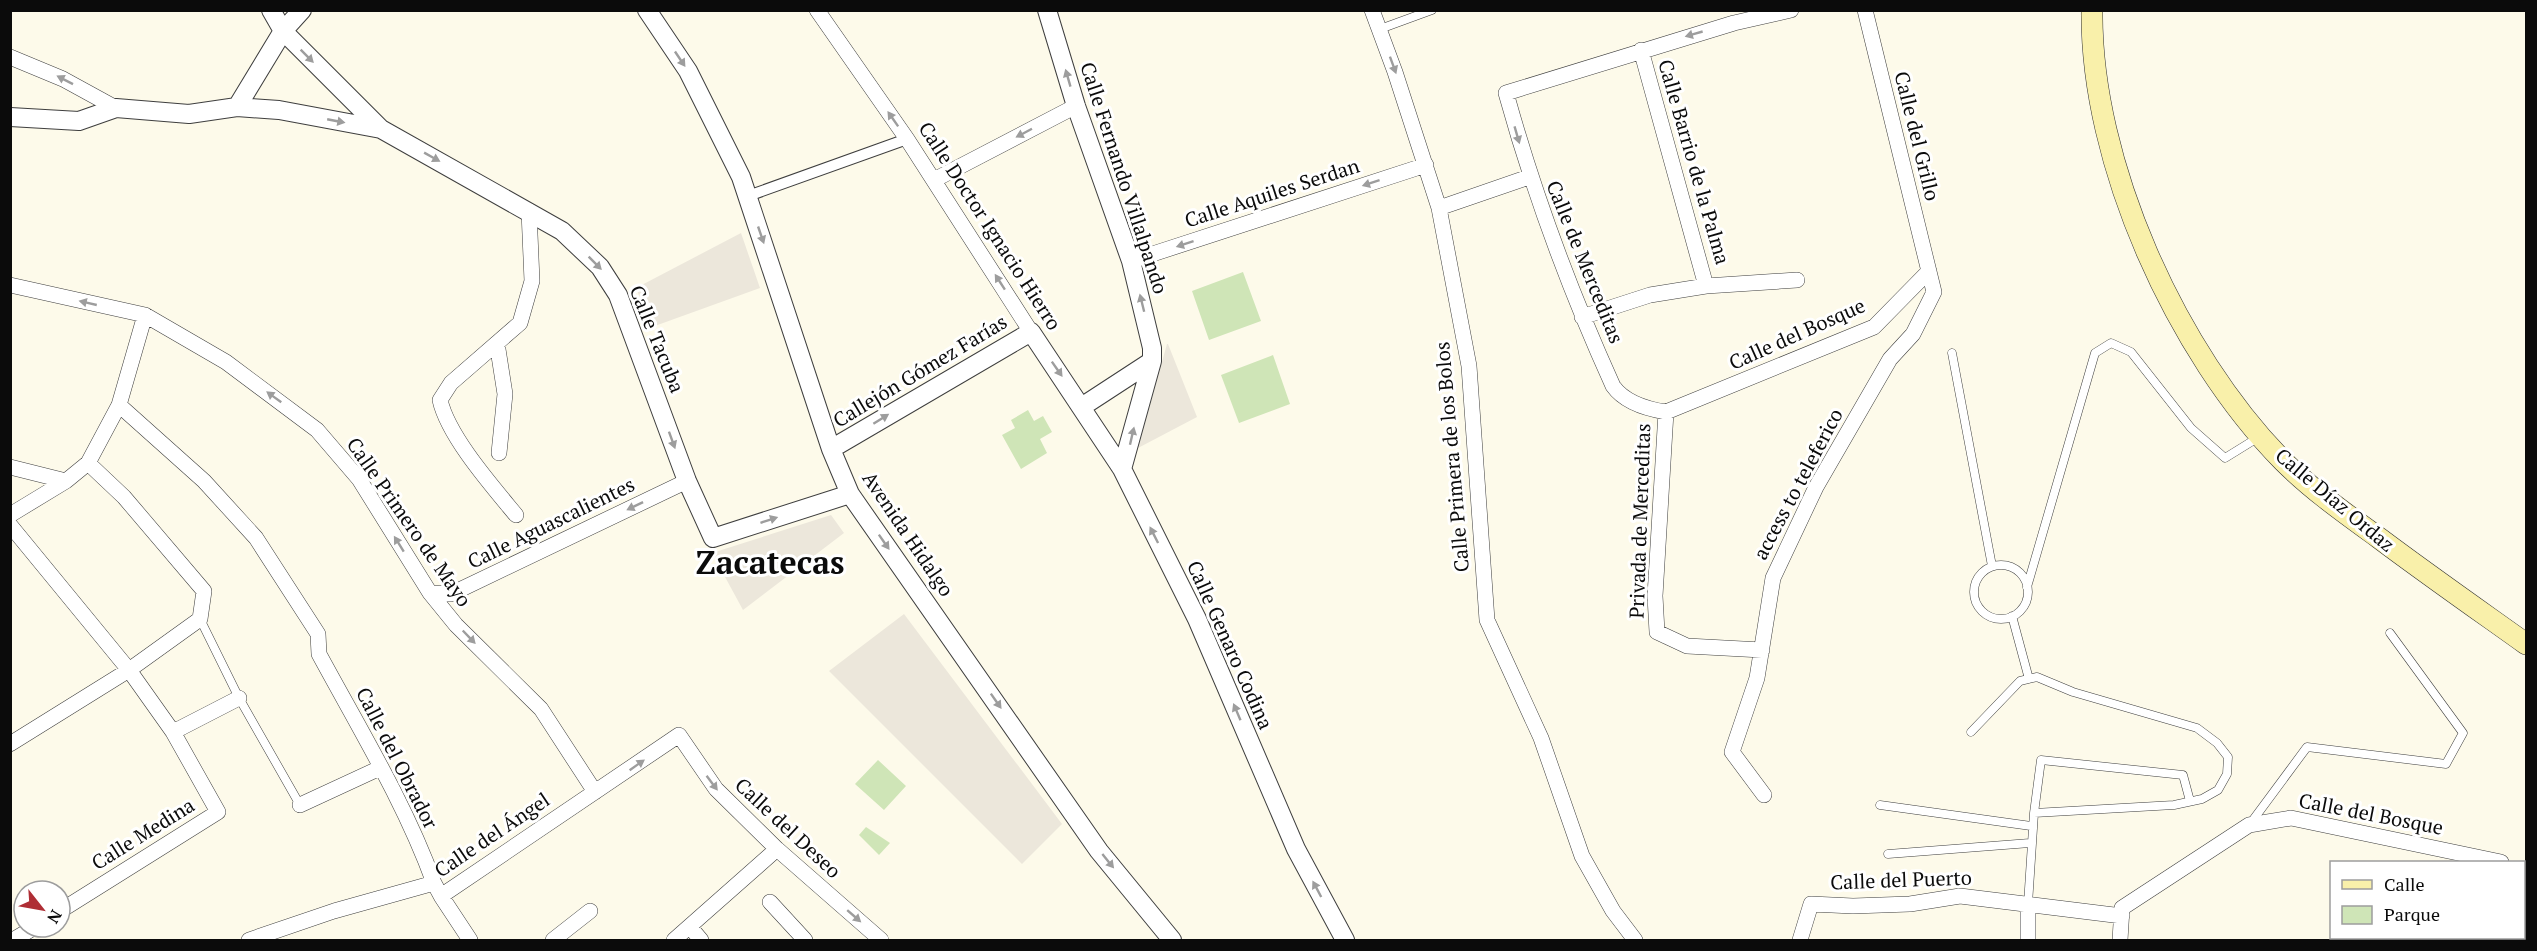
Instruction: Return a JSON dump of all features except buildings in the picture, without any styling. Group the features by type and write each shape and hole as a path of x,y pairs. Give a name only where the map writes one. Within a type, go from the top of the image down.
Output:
{"main road":[{"name":"Calle Díaz Ordaz","path":"2092,10 2098,92 2105,128 2153,264 2199,352 2261,436 2293,470 2350,517 2526,644"}],"street":[{"path":"271,10 283,32 381,129"},
{"path":"237,107 283,32 302,10"},
{"name":"Avenida Hidalgo","path":"647,10 688,71 748,196 831,450 850,494 1100,851 1172,940"},
{"name":"Calle Doctor Ignacio Hierro","path":"817,10 907,139 1122,469"},
{"name":"Calle Fernando Villalpando","path":"1047,10 1076,106 1131,261 1152,348 1152,361"},
{"name":"Calle Primera de los Bolos","path":"1372,10 1426,165 1438,208 1469,366 1487,620 1541,738 1582,856 1613,911 1635,940"},
{"path":"1641,50 1733,17 1791,10"},
{"name":"Calle del Grillo","path":"1865,10 1929,271"},
{"name":"Calle de Merceditas","path":"1641,50 1506,93 1529,177 1582,317 1619,394 1647,409 1666,412"},
{"name":"Calle Barrio de la Palma","path":"1641,50 1706,286"},
{"path":"10,57 63,79 116,108 189,114 237,107 279,110 381,129"},
{"path":"934,180 1076,106"},
{"path":"10,117 79,121 116,108"},
{"name":"Calle Tacuba","path":"381,129 562,231 600,267 618,295 687,481 713,538 850,494"},
{"path":"748,196 907,139"},
{"name":"Calle Aquiles Serdan","path":"1131,261 1426,165"},
{"path":"1438,208 1529,177"},
{"path":"516,515 489,481 444,416 440,400 451,383 520,323 532,281 529,211"},
{"name":"Calle del Bosque","path":"1666,412 1874,327 1929,271"},
{"name":"access to teleferico","path":"1764,795 1731,752 1757,678 1773,578 1816,488 1890,359 1913,334 1929,307 1934,292 1929,271"},
{"path":"1582,317 1650,295 1706,286 1797,280"},
{"name":"Calle Primero de Mayo","path":"10,285 145,315 226,362 317,430 359,479 430,593 456,625 542,709 595,792"},
{"path":"10,515 66,481 88,463 119,405 145,315"},
{"name":"Callejón Gómez Farías","path":"831,450 1031,332"},
{"path":"497,343 505,394 499,453"},
{"path":"1083,406 1152,361"},
{"path":"1122,469 1152,361"},
{"name":"Calle del Obrador","path":"119,405 204,481 256,538 318,634 319,654 380,768 424,856 437,889 470,940"},
{"name":"Privada de Merceditas","path":"1666,412 1655,596 1657,632 1687,646 1762,650"},
{"path":"10,744 129,670 200,619 204,591 131,506 88,463"},
{"path":"10,467 66,481"},
{"name":"Calle Genaro Codina","path":"1122,469 1197,619 1296,849 1345,940"},
{"name":"Calle Aguascalientes","path":"430,593 451,594 687,481"},
{"path":"10,525 129,670 173,732 239,698"},
{"name":"Calle Medina","path":"72,903 218,812 173,732"},
{"name":"Calle del Ángel","path":"249,940 334,912 437,889 605,787 679,735"},
{"name":"Calle del Deseo","path":"679,735 716,789 777,849 881,940"},
{"path":"300,806 380,768"},
{"name":"Calle del Bosque","path":"2122,916 2122,908 2249,825 2292,818 2488,861"},
{"path":"674,940 777,849"},
{"name":"Calle del Puerto","path":"1800,940 1811,904 1853,906 1910,904 1960,896 2122,916"},
{"path":"770,902 805,940"},
{"path":"2028,904 2028,940"},
{"path":"552,940 590,911"},
{"path":"2120,940 2122,916"},
{"path":"690,927 701,940"}],"lane":[{"path":"1380,29 1432,10"},
{"path":"2027,587 2018,571 2010,566 1992,566 1978,577 1974,586 1976,602 1987,615 2004,618 2012,616 2024,605 2027,587 2095,353 2111,343 2131,352 2191,428 2225,458 2261,436"},
{"path":"1952,353 1992,566"},
{"path":"2012,616 2030,679"},
{"path":"200,619 239,698 300,806"},
{"path":"2249,825 2307,747 2446,764 2463,733 2390,633"},
{"path":"1971,732 2020,681 2037,677 2073,692 2197,728 2217,742 2228,757 2227,774 2218,790 2202,799 2174,805 2034,813"},
{"path":"2028,904 2031,825 2041,760 2183,775 2190,801"},
{"path":"1880,805 2031,825"},
{"path":"1888,854 2031,843"}],"green space":[{"path":"1243,272 1261,321 1209,340 1192,291"},
{"path":"1273,355 1290,404 1239,423 1221,375"},
{"path":"1028,410 1034,421 1043,416 1052,432 1040,439 1047,453 1021,469 1002,435 1015,428 1011,420"},
{"path":"878,760 906,786 884,810 855,784"},
{"path":"866,827 890,843 879,855 859,835"}],"shaded area":[{"path":"741,233 760,288 652,327 636,288"},
{"path":"1167,344 1197,417 1138,448"},
{"path":"831,515 844,533 743,610 712,553"},
{"path":"904,614 1062,824 1022,864 829,671"}],"district":[{"name":"Zacatecas","path":"770,563"}]}
